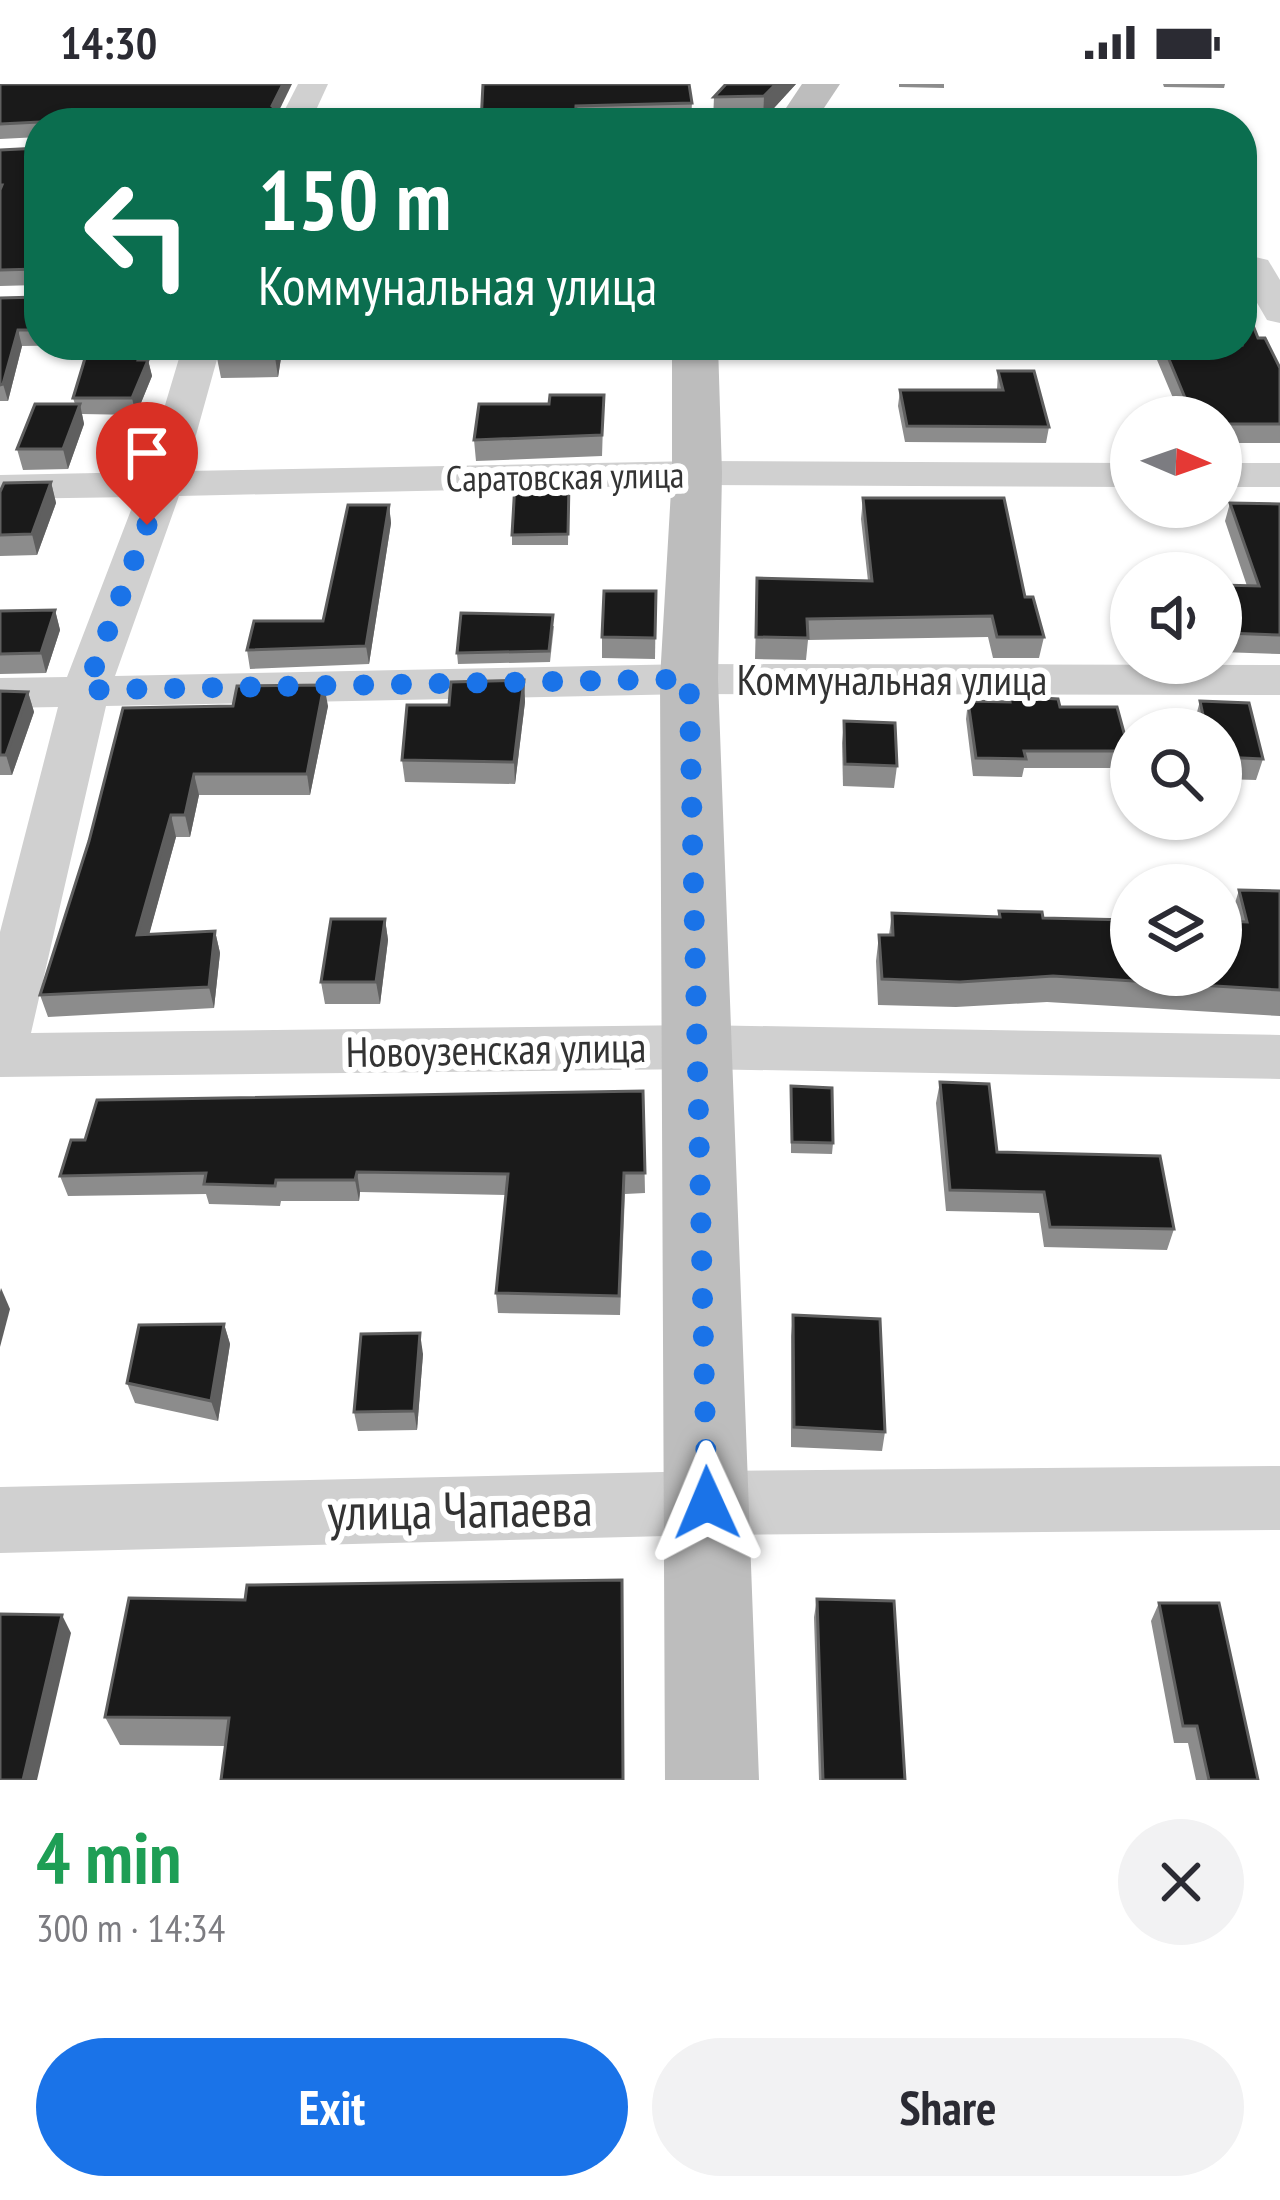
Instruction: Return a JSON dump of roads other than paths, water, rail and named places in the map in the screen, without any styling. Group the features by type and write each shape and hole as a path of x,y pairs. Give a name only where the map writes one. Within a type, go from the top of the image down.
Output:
{"street":[{"path":"1259,268 1280,312"},
{"path":"0,1042 86,690 162,484 198,360"},
{"path":"694,360 697,473 689,679 712,1780"},
{"name":"Саратовская улица","path":"0,487 697,473 1110,475"},
{"path":"1242,475 1280,475"},
{"name":"Коммунальная улица","path":"0,693 689,679 1280,680"},
{"name":"Новоузенская улица","path":"0,1055 698,1047 1280,1057"},
{"name":"улица Чапаева","path":"0,1520 707,1503 1280,1498"}]}
